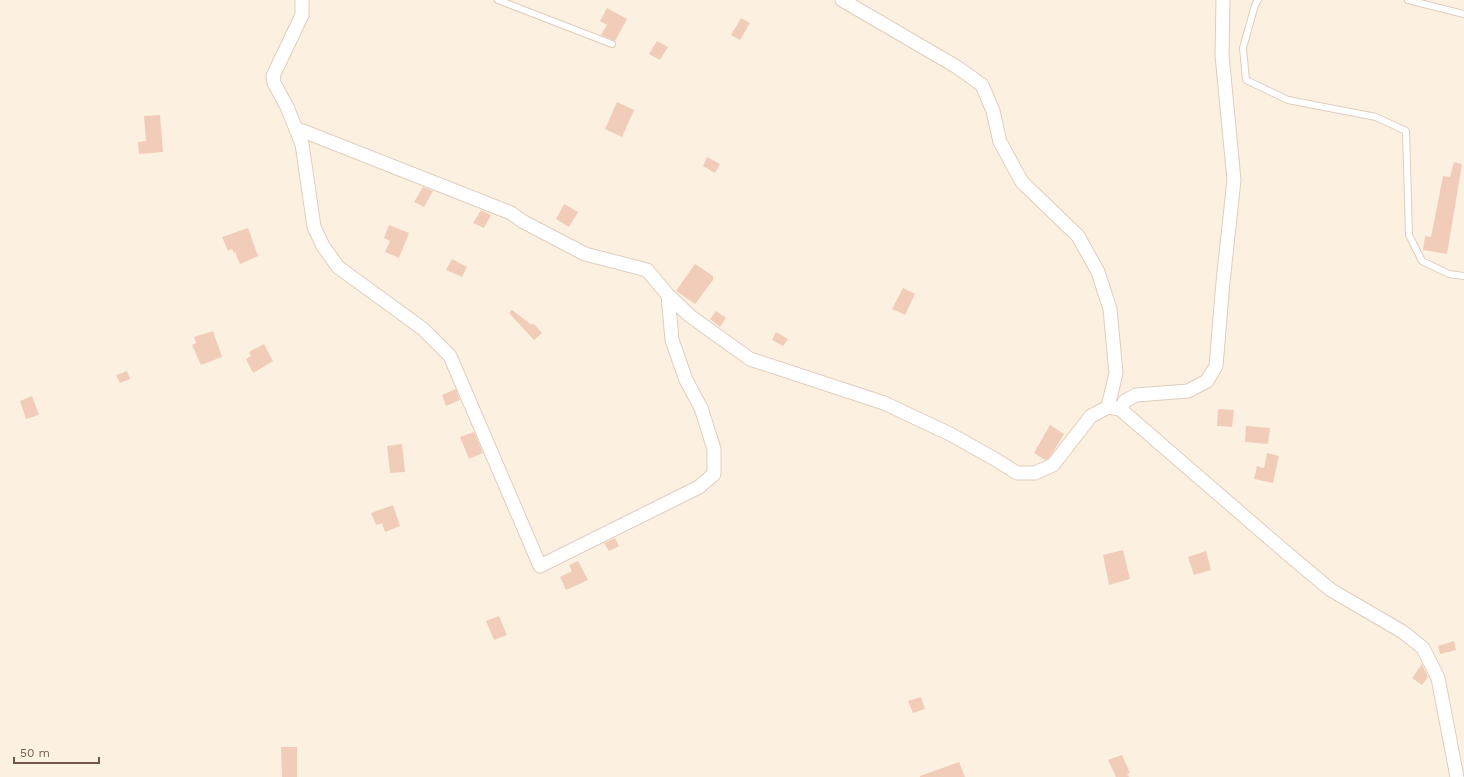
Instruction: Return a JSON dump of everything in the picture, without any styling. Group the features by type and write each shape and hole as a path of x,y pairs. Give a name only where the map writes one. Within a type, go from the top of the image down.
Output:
{"street":[{"path":"302,0 302,14 273,76 274,83 287,107 302,144 314,227 323,246 338,267 423,329 450,356 540,566 699,487 714,474 714,449 701,408 686,380 672,340 668,295"},
{"path":"842,0 957,67 982,85 993,111 1000,142 1022,182 1078,236 1098,272 1110,309 1116,373 1114,408"},
{"path":"296,130 303,130 511,213 522,221 585,254 646,270 668,295 690,316 750,359 884,403 950,434 1017,473 1035,473 1053,465 1078,435 1091,416 1114,408 1136,395 1188,391 1207,381 1216,366 1222,282 1234,180 1222,55 1223,0"},
{"path":"1114,408 1331,590 1403,632 1424,648 1438,678 1457,777"}],"lane":[{"path":"498,0 612,44"},
{"path":"1258,0 1242,48 1246,80 1288,100 1376,117 1406,131 1409,235 1422,261 1449,274 1464,276"},
{"path":"1408,0 1464,14"}],"building":[{"path":"607,8 627,19 615,41 601,35 607,25 600,21"},
{"path":"741,18 750,23 740,40 731,35"},
{"path":"657,41 668,47 660,60 649,54"},
{"path":"617,102 634,110 622,137 605,129"},
{"path":"160,115 163,152 139,154 138,142 146,141 144,116"},
{"path":"707,157 720,164 715,173 703,166"},
{"path":"1454,162 1462,164 1447,254 1423,250 1425,236 1431,237 1443,176 1450,177"},
{"path":"423,187 433,191 424,207 414,202"},
{"path":"564,204 578,212 569,227 556,219"},
{"path":"481,210 491,215 484,228 473,223"},
{"path":"389,225 409,233 399,258 385,252 390,241 384,238"},
{"path":"248,228 258,256 240,264 235,252 234,253 232,249 228,251 222,237"},
{"path":"452,259 467,267 462,277 446,270"},
{"path":"695,264 713,276 713,280 695,304 676,291"},
{"path":"903,288 915,294 905,315 892,309"},
{"path":"512,310 532,325 533,323 542,333 534,340 509,313"},
{"path":"716,311 726,318 720,327 710,319"},
{"path":"213,331 222,357 201,365 192,345 196,343 194,337"},
{"path":"776,332 788,339 783,346 772,340"},
{"path":"264,344 273,361 253,373 246,359 251,356 249,352"},
{"path":"127,371 130,379 120,383 116,375"},
{"path":"456,389 460,400 446,406 442,395"},
{"path":"32,396 39,415 26,419 20,401"},
{"path":"1218,409 1234,410 1232,427 1217,426"},
{"path":"1050,425 1064,434 1048,459 1045,460 1034,453"},
{"path":"1246,426 1270,428 1268,444 1245,442"},
{"path":"474,432 483,453 469,459 460,437"},
{"path":"402,444 405,472 390,473 387,446"},
{"path":"1267,453 1279,456 1273,483 1254,479 1257,466 1264,468"},
{"path":"393,505 400,526 385,532 382,523 376,525 371,513"},
{"path":"615,538 619,546 609,551 604,543"},
{"path":"1123,550 1130,579 1109,585 1103,555"},
{"path":"1206,551 1211,570 1194,575 1188,557"},
{"path":"578,561 588,580 566,590 560,577 572,571 569,565"},
{"path":"499,616 507,635 494,640 486,621"},
{"path":"1454,641 1456,650 1440,654 1438,646"},
{"path":"1422,664 1428,677 1422,685 1412,678"},
{"path":"921,697 925,709 913,713 908,701"},
{"path":"281,747 297,747 297,777 282,777"},
{"path":"1122,755 1130,773 1127,774 1129,777 1116,777 1108,760"},
{"path":"959,762 965,777 920,777 920,776"}]}
